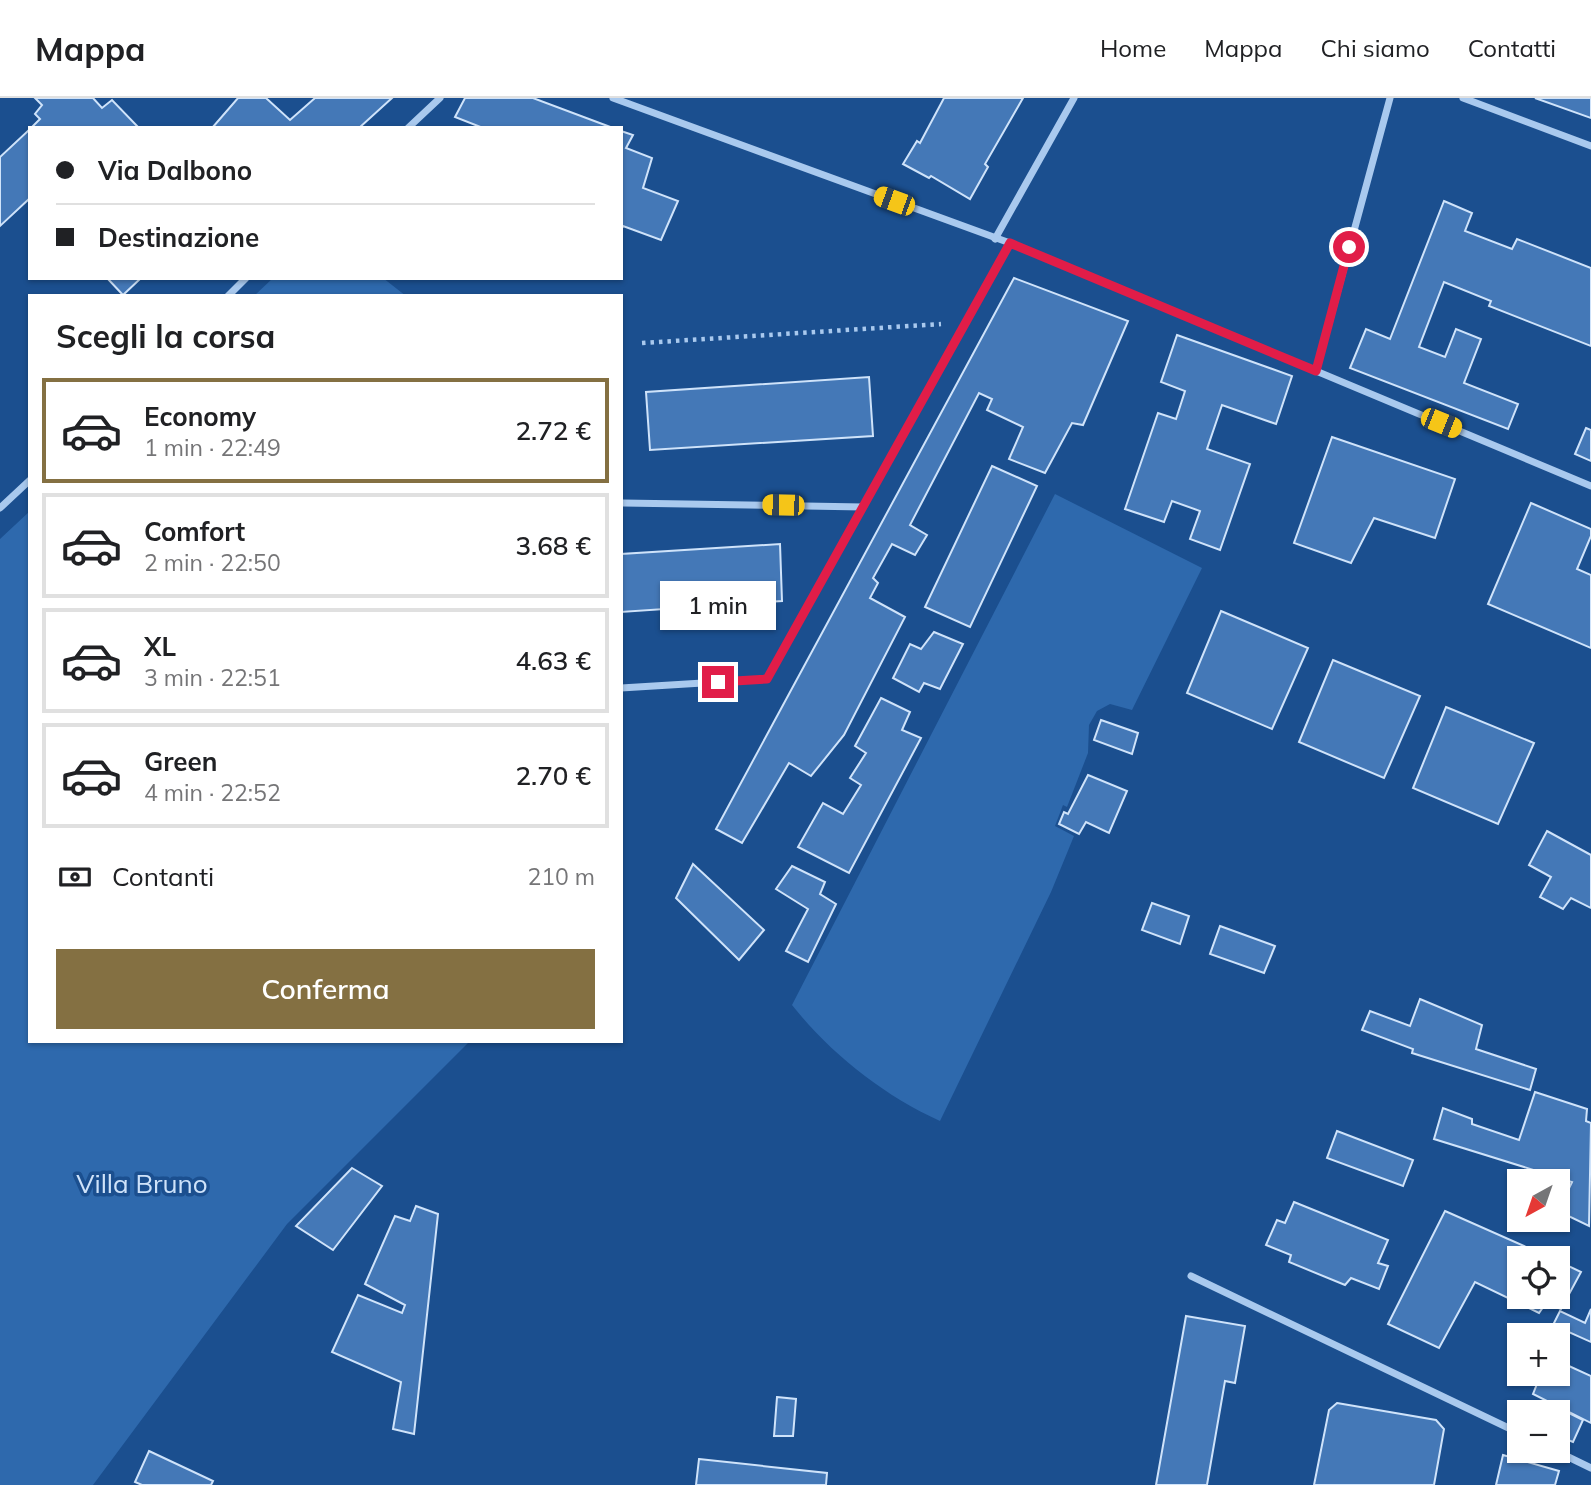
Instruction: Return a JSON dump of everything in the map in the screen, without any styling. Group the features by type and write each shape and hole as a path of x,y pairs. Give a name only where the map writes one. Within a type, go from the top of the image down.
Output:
{"street":[{"path":"410,126 440,98"},
{"path":"613,98 1010,243 1591,486"},
{"path":"995,239 1074,98"},
{"path":"1316,371 1390,98"},
{"path":"1464,98 1591,146"},
{"path":"623,688 767,679 1010,243"},
{"path":"230,294 244,280"},
{"path":"0,508 28,482"},
{"path":"623,503 863,506"},
{"path":"1191,1276 1507,1427"},
{"path":"1570,1458 1591,1468"}],"path":[{"path":"642,343 965,323"}],"green space":[{"path":"271,280 386,280 403,294 256,294"},
{"path":"1055,494 1202,568 1132,710 1110,704 1097,711 1089,725 1088,753 1067,807 1063,805 1055,826 1074,836 1051,892 940,1121 898,1099 859,1072 807,1023 792,1005"},
{"name":"Villa Bruno","path":"28,513 28,1043 468,1043 287,1224 93,1485 0,1485 0,539"}],"building":[{"path":"35,98 93,98 102,108 112,100 137,126 33,126 40,119 35,114 42,105"},
{"path":"238,98 266,98 290,120 315,98 392,98 361,126 214,126"},
{"path":"465,98 533,98 608,126 478,126 455,117"},
{"path":"944,98 1023,98 985,164 988,167 970,199 931,176 929,178 903,164 917,141 920,143"},
{"path":"1535,98 1591,98 1591,118"},
{"path":"28,131 28,200 0,226 0,157"},
{"path":"623,132 633,135 626,148 652,158 643,188 678,201 661,240 623,226"},
{"path":"1444,201 1472,213 1465,231 1512,249 1517,239 1591,268 1591,346 1489,306 1491,301 1444,282 1419,347 1445,357 1456,329 1481,339 1464,383 1518,404 1508,429 1350,368 1366,329 1390,339"},
{"path":"1014,278 1128,321 1083,425 1072,423 1045,473 1009,459 1023,427 987,410 992,399 979,393 910,525 927,535 915,555 892,544 873,578 878,583 870,598 905,617 844,735 811,776 789,763 742,843 716,829"},
{"path":"109,280 139,280 124,294"},
{"path":"1177,335 1292,376 1276,424 1222,405 1207,449 1250,464 1220,550 1190,539 1200,511 1172,501 1164,522 1125,509 1158,413 1176,419 1185,391 1161,382"},
{"path":"869,377 873,436 650,450 646,392"},
{"path":"1586,428 1591,430 1591,461 1575,454"},
{"path":"1332,437 1455,479 1435,538 1374,518 1351,563 1294,543"},
{"path":"992,466 1037,486 970,627 925,607"},
{"path":"1531,503 1591,529 1591,536 1577,569 1591,575 1591,648 1488,604"},
{"path":"780,544 782,601 623,612 623,554"},
{"path":"1221,611 1308,648 1272,729 1187,693"},
{"path":"934,632 963,644 940,689 924,683 919,692 893,678 910,644 921,649"},
{"path":"1333,660 1420,696 1384,778 1299,742"},
{"path":"881,698 910,712 902,730 921,738 849,873 798,847 823,803 843,814 861,785 850,778 866,753 855,746"},
{"path":"1446,707 1534,743 1498,824 1413,788"},
{"path":"1101,720 1138,733 1132,754 1094,740"},
{"path":"1088,775 1127,791 1109,833 1086,822 1079,834 1059,824 1064,812 1068,814"},
{"path":"1547,831 1591,855 1591,908 1571,898 1563,909 1540,897 1551,877 1529,865"},
{"path":"693,864 764,930 739,960 676,898"},
{"path":"792,866 825,882 820,894 836,904 808,962 786,951 808,909 776,889"},
{"path":"1152,903 1189,916 1180,944 1142,930"},
{"path":"1220,926 1275,946 1264,973 1210,954"},
{"path":"1420,999 1482,1025 1476,1049 1536,1069 1530,1090 1412,1053 1413,1049 1362,1030 1370,1011 1410,1026"},
{"path":"1535,1092 1587,1109 1586,1121 1591,1123 1589,1226 1570,1217 1570,1169 1530,1169 1434,1139 1443,1108 1472,1119 1472,1124 1519,1140"},
{"path":"1337,1131 1413,1160 1403,1186 1327,1158"},
{"path":"352,1168 382,1186 333,1250 296,1226"},
{"path":"1294,1202 1388,1240 1378,1263 1388,1266 1379,1289 1351,1278 1345,1285 1289,1262 1291,1255 1266,1245 1277,1220 1285,1223"},
{"path":"416,1206 438,1214 414,1434 393,1429 401,1382 332,1352 358,1295 402,1313 405,1305 365,1284 395,1216 410,1221"},
{"path":"1445,1211 1524,1246 1507,1246 1507,1298 1475,1282 1439,1348 1388,1324"},
{"path":"1570,1267 1581,1272 1570,1292"},
{"path":"1591,1309 1591,1342 1570,1333 1570,1323 1554,1323 1560,1311 1585,1323"},
{"path":"1186,1316 1245,1326 1235,1383 1225,1381 1207,1485 1156,1485"},
{"path":"1570,1366 1591,1376 1591,1423 1570,1412 1570,1400 1545,1400 1533,1394 1536,1386 1570,1386"},
{"path":"777,1397 796,1399 793,1436 774,1436"},
{"path":"1337,1403 1436,1420 1444,1429 1434,1485 1314,1485 1329,1410"},
{"path":"1570,1414 1583,1420 1573,1442 1570,1441"},
{"path":"149,1451 213,1481 211,1485 142,1485 135,1482"},
{"path":"1503,1455 1507,1456 1507,1463 1531,1463 1559,1471 1555,1485 1496,1485"},
{"path":"699,1459 827,1473 826,1485 696,1485"}],"route":[{"path":"718,682 767,679 1010,243 1316,371 1349,247"}]}
